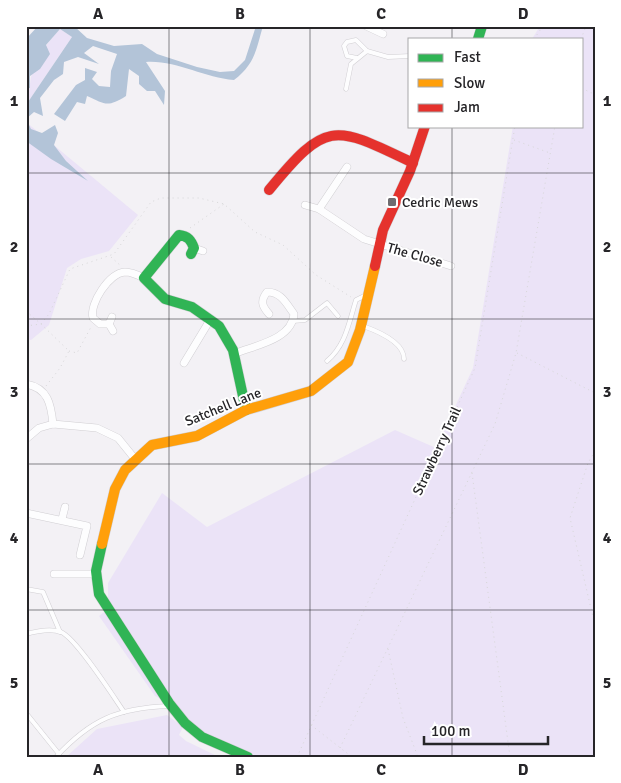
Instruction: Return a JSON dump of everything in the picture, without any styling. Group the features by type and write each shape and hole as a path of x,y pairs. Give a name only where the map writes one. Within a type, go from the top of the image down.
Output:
{"street":[{"path":"366,26 383,34"},
{"name":"Satchell Lane","path":"248,757 197,734 171,706 102,600 97,586 96,574 115,489 122,474 135,459 152,445 196,436 229,421 246,410 310,392 338,372 350,359 361,326 383,230 413,163 424,128"},
{"path":"269,190 309,146 328,136 346,134 413,163"},
{"path":"319,209 347,166"},
{"name":"The Close","path":"305,205 319,209 364,239 451,266"},
{"path":"144,278 179,235 186,236 191,240 196,251"},
{"path":"112,324 100,324 94,320 92,310 106,286 113,278 123,272 144,278 161,296 171,302 190,306 210,320 230,339 236,353 246,410"},
{"path":"236,353 289,330 294,321 294,314 281,296 275,292 267,292 262,298 263,306 269,314"},
{"path":"184,363 210,320"},
{"path":"26,384 38,386 42,390 52,414 53,424"},
{"path":"26,439 39,428 53,424 97,428 118,438 135,459"},
{"path":"62,519 65,506"},
{"path":"26,513 62,519 87,526 80,555"},
{"path":"54,574 96,574"}],"lane":[{"path":"357,58 347,56 344,46 347,42 356,40 367,51 388,57 408,56"},
{"path":"346,89 351,64 367,51"},
{"path":"327,361 342,342 353,316 356,300 368,294"},
{"path":"294,321 306,320 327,303 338,316"},
{"path":"361,326 382,334 399,346 404,354 404,359"},
{"path":"26,589 44,592 60,632 77,647 124,712"},
{"path":"26,634 46,631 60,632"},
{"path":"26,713 57,755 85,728 102,719 147,707 171,706"}],"path":[{"path":"535,38 543,26"},
{"path":"581,38 586,26"},
{"name":"Strawberry Trail","path":"296,757 475,368 515,128"},
{"path":"340,748 495,424 516,353 555,128"},
{"path":"513,140 551,153"},
{"path":"179,235 224,204"},
{"path":"110,256 129,273"},
{"path":"26,311 69,351 77,353 94,320"},
{"path":"26,326 41,324"},
{"path":"42,390 60,368 69,351"},
{"path":"516,353 595,393"},
{"path":"595,451 588,463 570,518 595,626"},
{"path":"472,472 510,757"},
{"path":"388,648 403,718 418,757"},
{"path":"311,725 352,757"}],"shaded area":[{"path":"540,26 595,26 595,757 258,757 197,729 169,703 155,696 99,616 108,609 108,583 162,493 207,527 395,430 436,448 473,368 513,128 584,128 584,38 533,38"},
{"path":"60,29 72,37 26,105 26,89 30,88 33,71 39,56"},
{"path":"26,122 138,215 109,251 81,259 67,268 49,325 31,340 26,339"},
{"path":"167,715 183,727 179,735 186,741 219,757 66,757 97,729"}],"water":[{"path":"38,26 74,26 87,38 114,46 142,44 157,54 197,67 220,72 234,71 245,60 256,26 263,26 251,62 234,80 223,79 179,66 146,62 165,91 164,105 155,91 147,91 139,84 139,76 129,69 126,96 106,104 87,96 85,104 77,102 65,121 54,114 76,85 85,80 85,68 97,72 92,79 99,86 110,87 111,71 117,54 93,46 84,53 99,64 78,57 64,62 63,74 54,80 40,98 43,116 34,112 26,119 26,105 72,37 60,29 46,45 50,54 40,69 30,76 30,88 26,89 26,39"},
{"path":"26,119 31,129 42,133 55,125 58,133 54,145 66,161 88,181 51,159 26,141"}],"traffic: fast":[{"path":"478,38 482,26"},
{"path":"191,254 194,248 192,243 187,237 179,235 144,278 165,299 192,307 219,326 233,350 246,410"},
{"path":"102,544 96,571 99,594 169,703 185,723 202,737 248,757"}],"traffic: slow":[{"path":"102,544 115,489 125,470 152,445 197,436 246,410 311,391 348,362 360,330 375,266"}],"traffic: jam":[{"path":"375,266 383,230 410,171 424,128"},
{"path":"269,190 305,150 319,140 333,136 348,136 365,141 413,163"}],"place":[{"name":"Cedric Mews","path":"392,202"}]}
